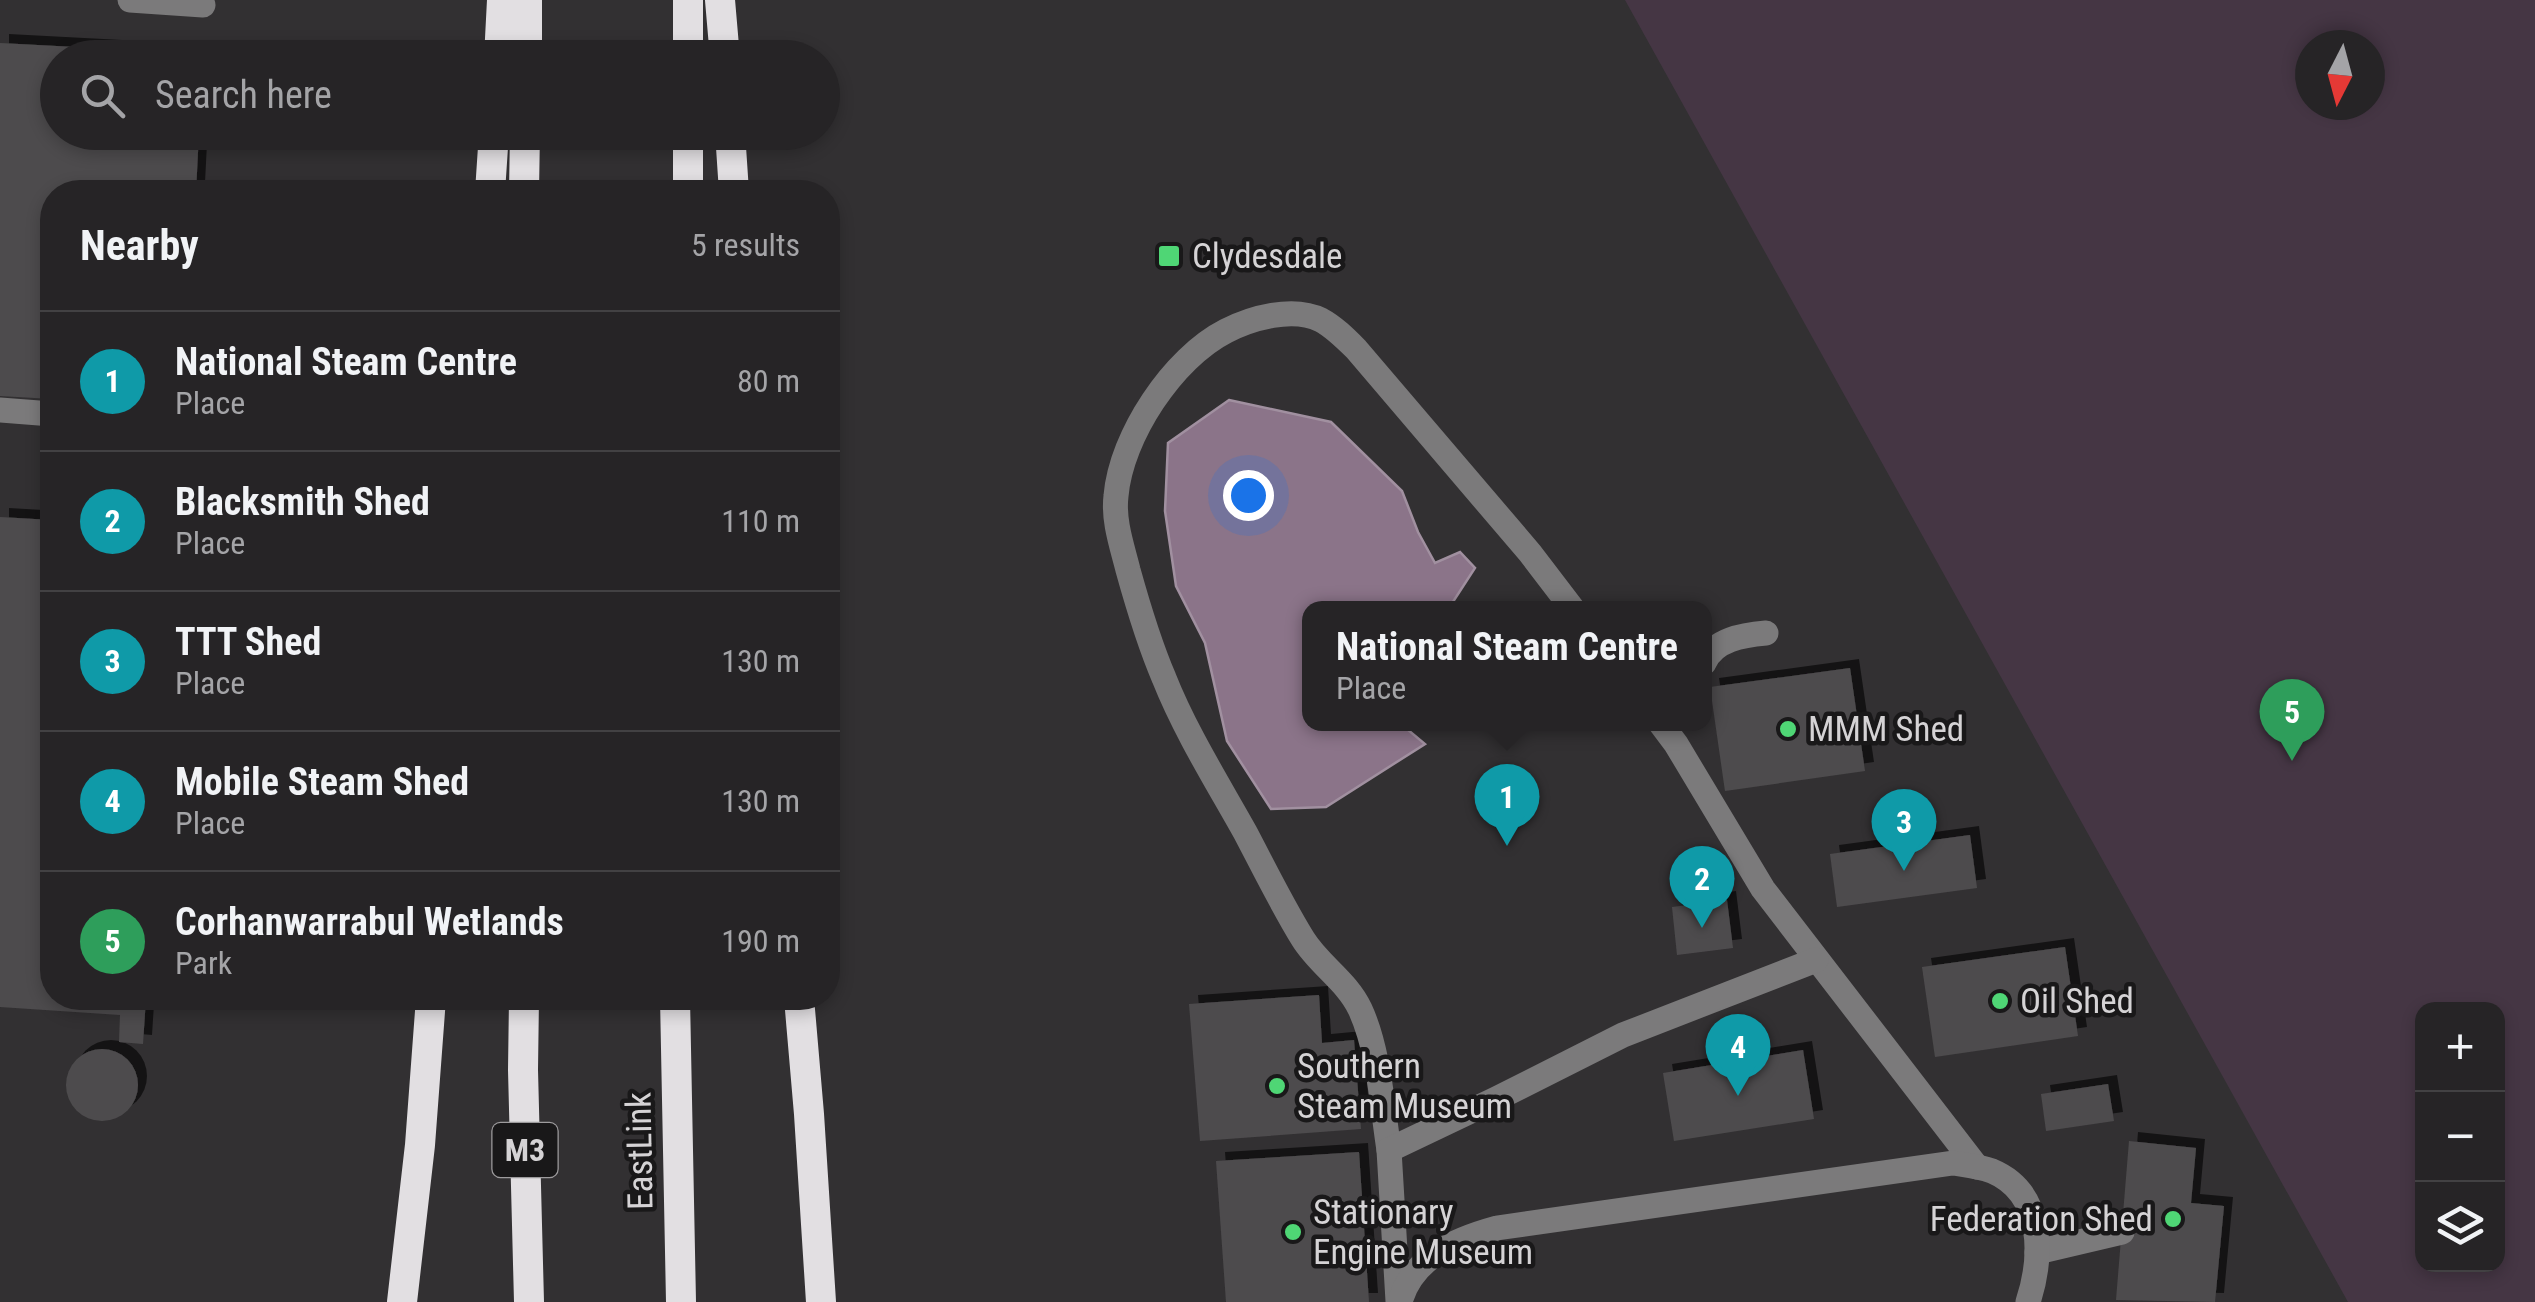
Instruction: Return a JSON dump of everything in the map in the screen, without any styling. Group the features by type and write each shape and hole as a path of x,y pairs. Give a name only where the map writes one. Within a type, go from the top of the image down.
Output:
{"highway":[{"path":"499,40 502,0"},
{"path":"527,40 528,0"},
{"path":"688,0 688,40"},
{"path":"720,0 723,40"},
{"path":"491,180 493,150"},
{"path":"524,180 525,150"},
{"path":"688,150 688,180"},
{"path":"731,150 733,180"},
{"path":"402,1302 430,1010"},
{"name":"M3","path":"524,1010 529,1302"},
{"name":"EastLink","path":"675,1010 681,1302"},
{"path":"800,1010 821,1302"}],"lane":[{"path":"130,0 203,6"},
{"path":"1399,1302 1389,1150 1372,1045 1360,1008 1305,942 1164,679 1132,586 1118,530 1116,496 1124,460 1142,418 1190,355 1210,339 1239,324 1262,318 1300,314 1318,319 1342,334 1356,349 1567,601"},
{"path":"0,410 40,413"},
{"path":"1712,651 1740,636 1766,633"},
{"path":"1674,731 1763,889 1977,1167"},
{"path":"1389,1150 1623,1035 1816,960"},
{"path":"1399,1302 1415,1271 1430,1258 1497,1228 1953,1163 1993,1172 2024,1196 2035,1220 2037,1252 2028,1302"},
{"path":"2037,1252 2122,1232"}],"shaded area":[{"path":"1625,0 2535,0 2535,1302 2348,1302"},
{"path":"1229,400 1331,422 1402,491 1435,563 1460,552 1475,568 1454,601 1302,601 1302,731 1409,731 1425,744 1326,807 1271,809 1227,741 1205,643 1176,586 1165,511 1168,443"}],"building":[{"path":"0,43 40,45 40,150 198,150 197,180 40,180 40,398 0,396"},
{"path":"0,517 40,519 40,1010 0,1007"},
{"name":"MMM Shed","path":"1850,668 1865,771 1725,791 1712,687"},
{"path":"1970,835 1977,888 1837,907 1830,854"},
{"path":"1727,900 1733,948 1677,955 1672,907"},
{"name":"Oil Shed","path":"2065,947 2078,1036 1935,1057 1922,967"},
{"name":"Southern Steam Museum","path":"1319,995 1322,1043 1354,1040 1361,1129 1200,1141 1189,1004"},
{"path":"45,1010 145,1010 143,1044 119,1042 120,1015"},
{"path":"102,1049 116,1051 128,1059 136,1071 136,1099 128,1111 116,1119 102,1121 88,1119 76,1111 68,1099 66,1085 68,1071 76,1059 88,1051"},
{"path":"1803,1050 1814,1119 1674,1141 1663,1073"},
{"path":"2108,1084 2114,1121 2046,1131 2041,1094"},
{"name":"Federation Shed","path":"2129,1141 2196,1148 2191,1203 2224,1206 2215,1302 2116,1300"},
{"name":"Stationary Engine Museum","path":"1359,1152 1369,1302 1226,1302 1216,1161"}],"place":[{"name":"Clydesdale","path":"1169,256"},
{"name":"MMM Shed","path":"1788,729"},
{"name":"Corhanwarrabul Wetlands","path":"2292,761"},
{"name":"National Steam Centre","path":"1507,846"},
{"name":"TTT Shed","path":"1904,871"},
{"name":"Blacksmith Shed","path":"1702,928"},
{"name":"Oil Shed","path":"2000,1001"},
{"name":"Southern Steam Museum","path":"1277,1086"},
{"name":"Mobile Steam Shed","path":"1738,1096"},
{"name":"Federation Shed","path":"2173,1219"},
{"name":"Stationary Engine Museum","path":"1293,1232"}]}
